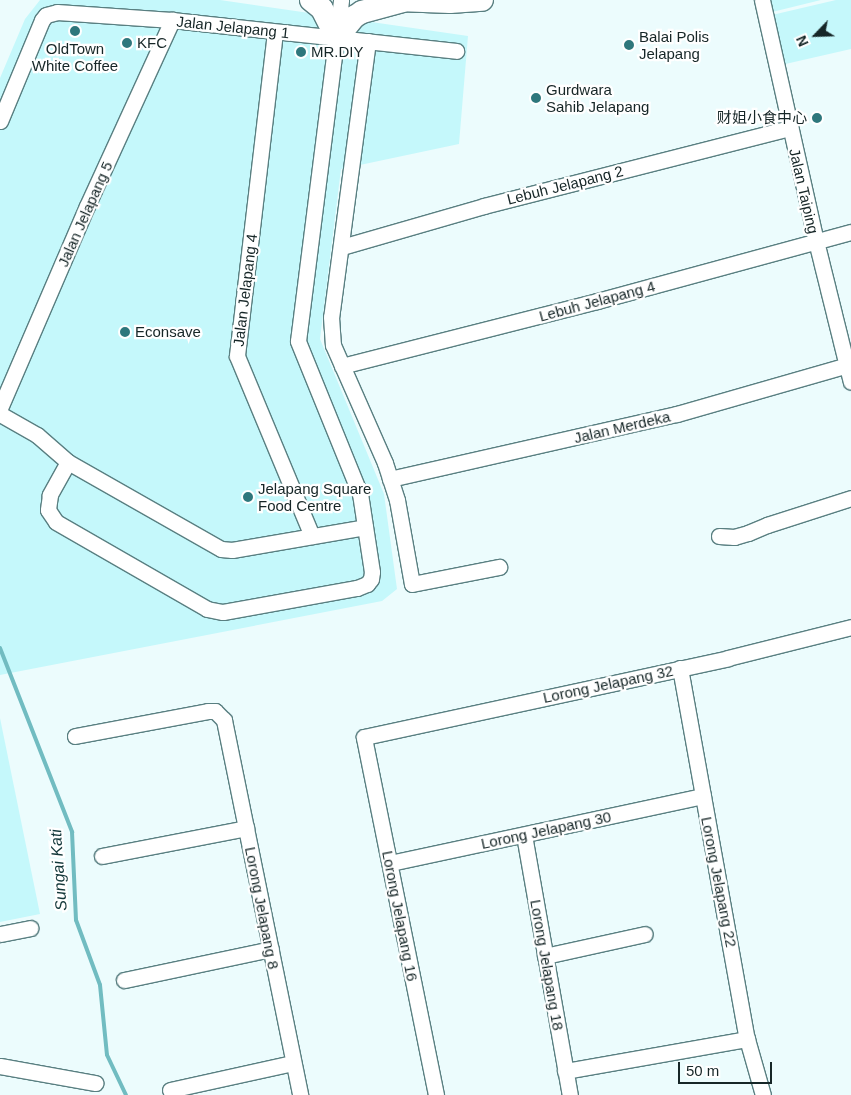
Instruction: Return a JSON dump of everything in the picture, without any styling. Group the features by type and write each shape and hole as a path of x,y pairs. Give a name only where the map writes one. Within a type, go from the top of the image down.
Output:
{"main road":[{"path":"311,0 322,9 337,38 354,17 362,12 400,0 482,0"}],"street":[{"path":"68,462 50,495 48,510 56,522 199,605 215,612 363,587 371,578 372,572 360,494 298,341 341,0"},
{"name":"Jalan Taiping","path":"762,0 816,241 849,364 851,382"},
{"name":"Jalan Jelapang 1","path":"0,121 42,20 51,12 172,20 456,51"},
{"name":"Jalan Jelapang 5","path":"0,408 87,206 172,20"},
{"name":"Jalan Jelapang 4","path":"275,32 237,356 312,536"},
{"path":"368,41 331,333 333,345 390,479 397,500 412,584 499,568"},
{"name":"Lebuh Jelapang 2","path":"342,247 484,206 790,128"},
{"name":"Lebuh Jelapang 4","path":"342,366 598,301 851,232"},
{"name":"Jalan Merdeka","path":"390,479 677,414 849,364"},
{"path":"0,414 37,435 68,462 221,549 232,550 366,527"},
{"path":"719,536 734,537 851,498"},
{"name":"Lorong Jelapang 32","path":"364,737 680,668 851,627"},
{"name":"Lorong Jelapang 22","path":"680,668 747,1039 763,1095"},
{"name":"Lorong Jelapang 8","path":"75,736 208,711 215,711 224,720 300,1095"},
{"name":"Lorong Jelapang 16","path":"364,737 436,1095"},
{"name":"Lorong Jelapang 30","path":"390,863 702,796"},
{"path":"102,856 246,828"},
{"name":"Lorong Jelapang 18","path":"524,835 570,1095"},
{"path":"0,934 30,928"},
{"path":"545,956 645,934"},
{"path":"124,980 270,949"},
{"path":"565,1070 747,1039"},
{"path":"170,1090 294,1063"},
{"path":"0,1066 94,1083"}],"shaded area":[{"path":"40,0 220,0 468,36 459,144 341,169 320,339 384,494 397,589 382,601 0,675 0,78 25,19"},
{"path":"761,0 821,0 764,14"},
{"path":"836,0 851,0 851,49 781,65 772,15"},
{"path":"0,718 40,914 0,922"}],"waterway":[{"name":"Sungai Kati","path":"0,648 72,832 76,920 100,985 107,1055 126,1095"}],"place":[{"name":"OldTown White Coffee","path":"75,31"},
{"name":"KFC","path":"127,43"},
{"name":"Balai Polis Jelapang","path":"629,45"},
{"name":"MR.DIY","path":"301,52"},
{"name":"Gurdwara Sahib Jelapang","path":"536,98"},
{"name":"财姐小食中心","path":"817,118"},
{"name":"Econsave","path":"125,332"},
{"name":"Jelapang Square Food Centre","path":"248,497"}]}
